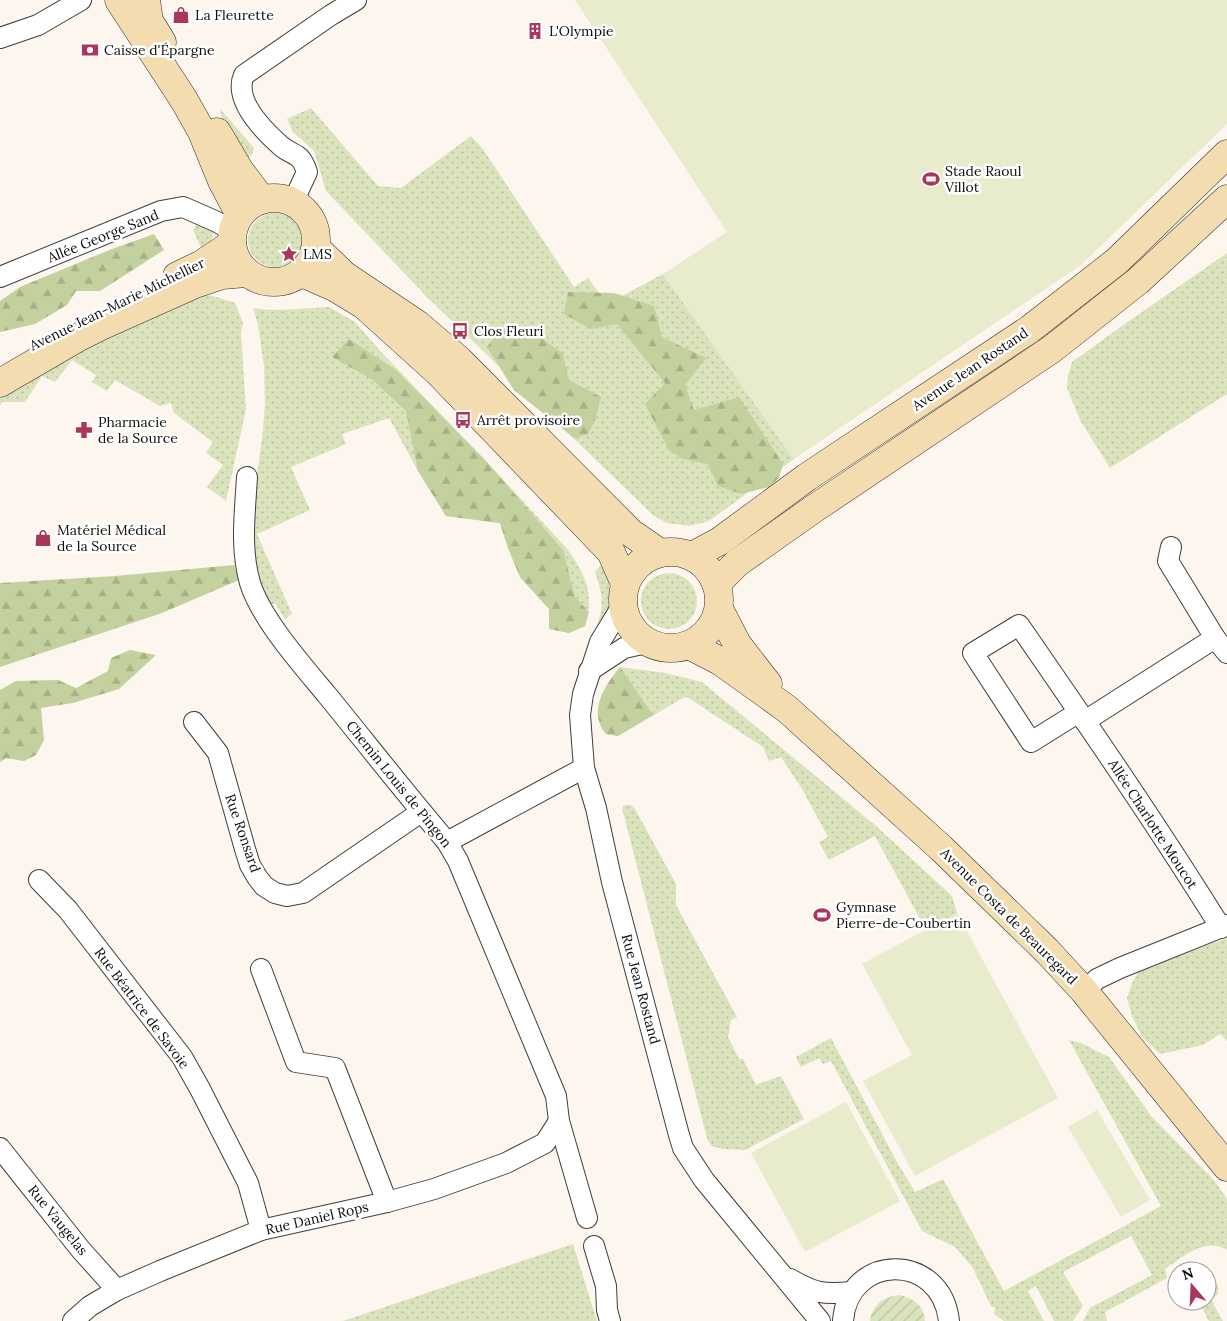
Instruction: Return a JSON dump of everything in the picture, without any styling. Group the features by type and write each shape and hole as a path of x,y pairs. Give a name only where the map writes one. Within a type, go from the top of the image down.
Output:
{"main road":[{"path":"119,0 184,100 202,132 222,181 235,230 236,259 246,273 262,281 282,283 302,273 311,263 316,248 316,231 308,214 293,202 278,198 262,200 251,205 235,230"},
{"path":"146,0 149,21 240,171 262,200"},
{"name":"Avenue Jean Rostand","path":"692,556 720,541 807,477 1030,328 1117,261 1227,154"},
{"path":"717,597 737,563 815,508 1052,349 1138,281 1227,199"},
{"name":"Avenue Jean-Marie Michellier","path":"0,362 82,320 202,264 235,230"},
{"path":"316,248 344,275 417,324 459,360 631,534 660,552"},
{"name":"Avenue Jean-Marie Michellier","path":"0,383 101,326 195,284 222,275 246,273"},
{"path":"302,273 336,288 364,305 438,372 611,552 624,595 624,614 629,626 637,635 647,643 661,648 675,648 689,645 703,636 713,624 717,597 714,578 705,565 692,556 676,552 660,552 645,559 633,569 624,595"},
{"name":"Avenue Costa de Beauregard","path":"717,597 736,644 787,709"},
{"name":"Avenue Costa de Beauregard","path":"689,645 720,661 787,709 941,848 1047,951 1084,991 1227,1167"}],"street":[{"path":"0,38 38,25 81,0"},
{"path":"293,202 307,172 304,162 298,154 283,148 262,128 251,113 241,92 241,83 244,75 356,0"},
{"name":"Allée George Sand","path":"0,277 161,211 183,207 235,230"},
{"name":"Chemin Louis de Pingon","path":"247,477 243,552 250,583 256,598 272,625 311,676 447,842 458,861 556,1096 559,1121 587,1218"},
{"name":"Allée Charlotte Moucot","path":"1171,547 1168,561 1221,645 1082,717 1031,742 973,653 1020,624 1082,717 1224,927"},
{"name":"Rue Jean Rostand","path":"624,595 600,642 583,694 580,715 584,768 596,808 615,891 683,1148 704,1180 820,1321"},
{"path":"589,671 624,648 647,643"},
{"name":"Rue Ronsard","path":"194,722 218,753 250,864 264,886 275,893 287,896 303,893 422,812"},
{"path":"447,842 584,768"},
{"name":"Rue Béatrice de Savoie","path":"39,880 68,910 182,1056 248,1183 261,1230"},
{"path":"1084,991 1097,979 1120,968 1224,927"},
{"path":"261,970 296,1062 335,1068 388,1202"},
{"name":"Rue Daniel Rops","path":"73,1321 90,1306 117,1290 261,1230 388,1202 434,1189 506,1163 546,1143 559,1121"},
{"name":"Rue Vaugelas","path":"0,1148 81,1250 117,1290"},
{"path":"594,1246 606,1286 607,1310 610,1321"},
{"path":"843,1321 846,1305 852,1292 864,1280 879,1272 896,1269 913,1272 928,1279 940,1292 948,1307 949,1321"},
{"name":"Rue Jean Rostand","path":"784,1275 810,1291 834,1294 852,1292"}],"green space":[{"name":"Stade Raoul Villot","path":"575,0 1227,0 1227,124 1081,265 794,459 663,274 727,232"},
{"path":"311,108 378,186 401,188 471,136 483,149 574,287 588,278 607,304 663,274 794,459 709,521 689,526 667,523 654,516 428,298 326,191 314,151 293,132 287,119"},
{"path":"220,109 254,148 252,154 245,161 225,131"},
{"path":"275,213 285,215 294,221 300,230 302,240 300,250 294,259 285,265 275,267 265,265 256,259 250,250 248,240 250,230 256,221 265,215"},
{"path":"196,225 203,226 213,234 203,252 193,230"},
{"path":"154,234 164,250 100,291 76,291 67,305 35,324 0,332 0,301 20,287"},
{"path":"1227,253 1227,394 1110,468 1080,420 1067,388 1072,362"},
{"path":"190,292 213,296 235,303 243,323 241,333 246,409 226,501 207,487 223,465 206,453 213,442 174,413 171,403 160,406 115,380 107,391 92,382 96,375 72,360 55,382 42,376 25,402 2,402 0,406 0,390"},
{"path":"568,292 614,293 654,306 662,337 706,358 685,385 694,410 739,397 783,464 779,478 769,487 741,494 718,486 708,464 683,459 669,450 645,404 665,383 617,324 591,329 564,314"},
{"path":"329,307 355,322 569,551 580,569 589,595 585,626 569,633 549,629 549,609 520,577 500,523 446,516 418,471 389,418 342,434 346,444 291,467 310,510 257,534 292,614 285,619 275,603 271,605 259,585 252,532 254,497 265,403 264,366 258,325 253,308 281,310"},
{"path":"500,329 530,329 563,354 569,380 601,397 595,420 588,434 574,438 514,390 487,347"},
{"path":"349,339 396,370 486,461 563,550 575,597 589,612 585,626 569,633 549,629 549,609 520,577 500,523 446,516 418,471 406,411 373,380 332,357"},
{"path":"234,565 239,580 162,613 0,667 0,583 115,576"},
{"path":"600,566 604,566 607,575 610,600 607,617 599,633 597,625 602,598 595,572"},
{"path":"669,573 684,578 692,586 697,601 692,616 684,624 669,629 654,624 646,616 641,601 646,586 654,578"},
{"path":"130,650 156,655 119,689 73,703 41,708 44,740 36,755 24,761 6,758 0,762 0,690 16,681 58,680 76,688 108,671 111,658"},
{"path":"620,667 665,673 702,682 876,826 952,896 957,913 926,930 875,836 829,860 819,842 828,837 802,789 781,757 769,761 763,747 687,697 618,736 606,734 598,716 598,708 604,690"},
{"path":"620,667 653,715 618,736 606,734 598,716 598,708 604,690"},
{"path":"624,805 631,805 635,809 676,884 676,905 737,1017 731,1020 728,1037 739,1059 743,1059 756,1085 781,1076 804,1119 745,1150 723,1149 711,1146 707,1138 622,808"},
{"path":"957,913 1058,1098 915,1176 863,1081 912,1055 862,964"},
{"path":"1227,938 1227,1041 1220,1034 1203,1045 1160,1054 1142,1037 1132,1016 1127,998 1132,983 1139,971"},
{"path":"831,1038 915,1192 943,1179 1004,1291 1161,1206 1069,1040 1081,1043 1109,1057 1152,1117 1214,1180 1227,1199 1227,1250 1219,1247 1202,1247 1176,1261 1167,1261 1167,1268 1165,1269 1167,1278 1105,1312 1107,1321 1083,1321 1090,1308 1152,1275 1131,1236 1063,1272 1083,1306 1073,1321 1054,1321 1036,1286 1028,1291 1044,1321 1004,1321 994,1314 995,1308 991,1306 973,1268 955,1247 922,1231 831,1061 823,1064 819,1058 801,1067 796,1057"},
{"path":"846,1102 900,1201 805,1252 751,1153"},
{"path":"1097,1110 1150,1200 1121,1217 1068,1127"},
{"path":"573,1244 597,1321 343,1321"},
{"path":"899,1295 917,1303 924,1315 925,1321 870,1321 873,1310 879,1303"},
{"path":"1217,1310 1223,1321 1209,1321 1204,1311"}],"place":[{"name":"La Fleurette","path":"181,15"},
{"name":"L'Olympie","path":"535,31"},
{"name":"Caisse d'Épargne","path":"90,50"},
{"name":"Stade Raoul Villot","path":"931,179"},
{"name":"LMS","path":"289,254"},
{"name":"Clos Fleuri","path":"460,331"},
{"name":"Arrêt provisoire","path":"463,420"},
{"name":"Pharmacie de la Source","path":"84,430"},
{"name":"Matériel Médical de la Source","path":"43,538"},
{"name":"Gymnase Pierre-de-Coubertin","path":"822,915"}]}
